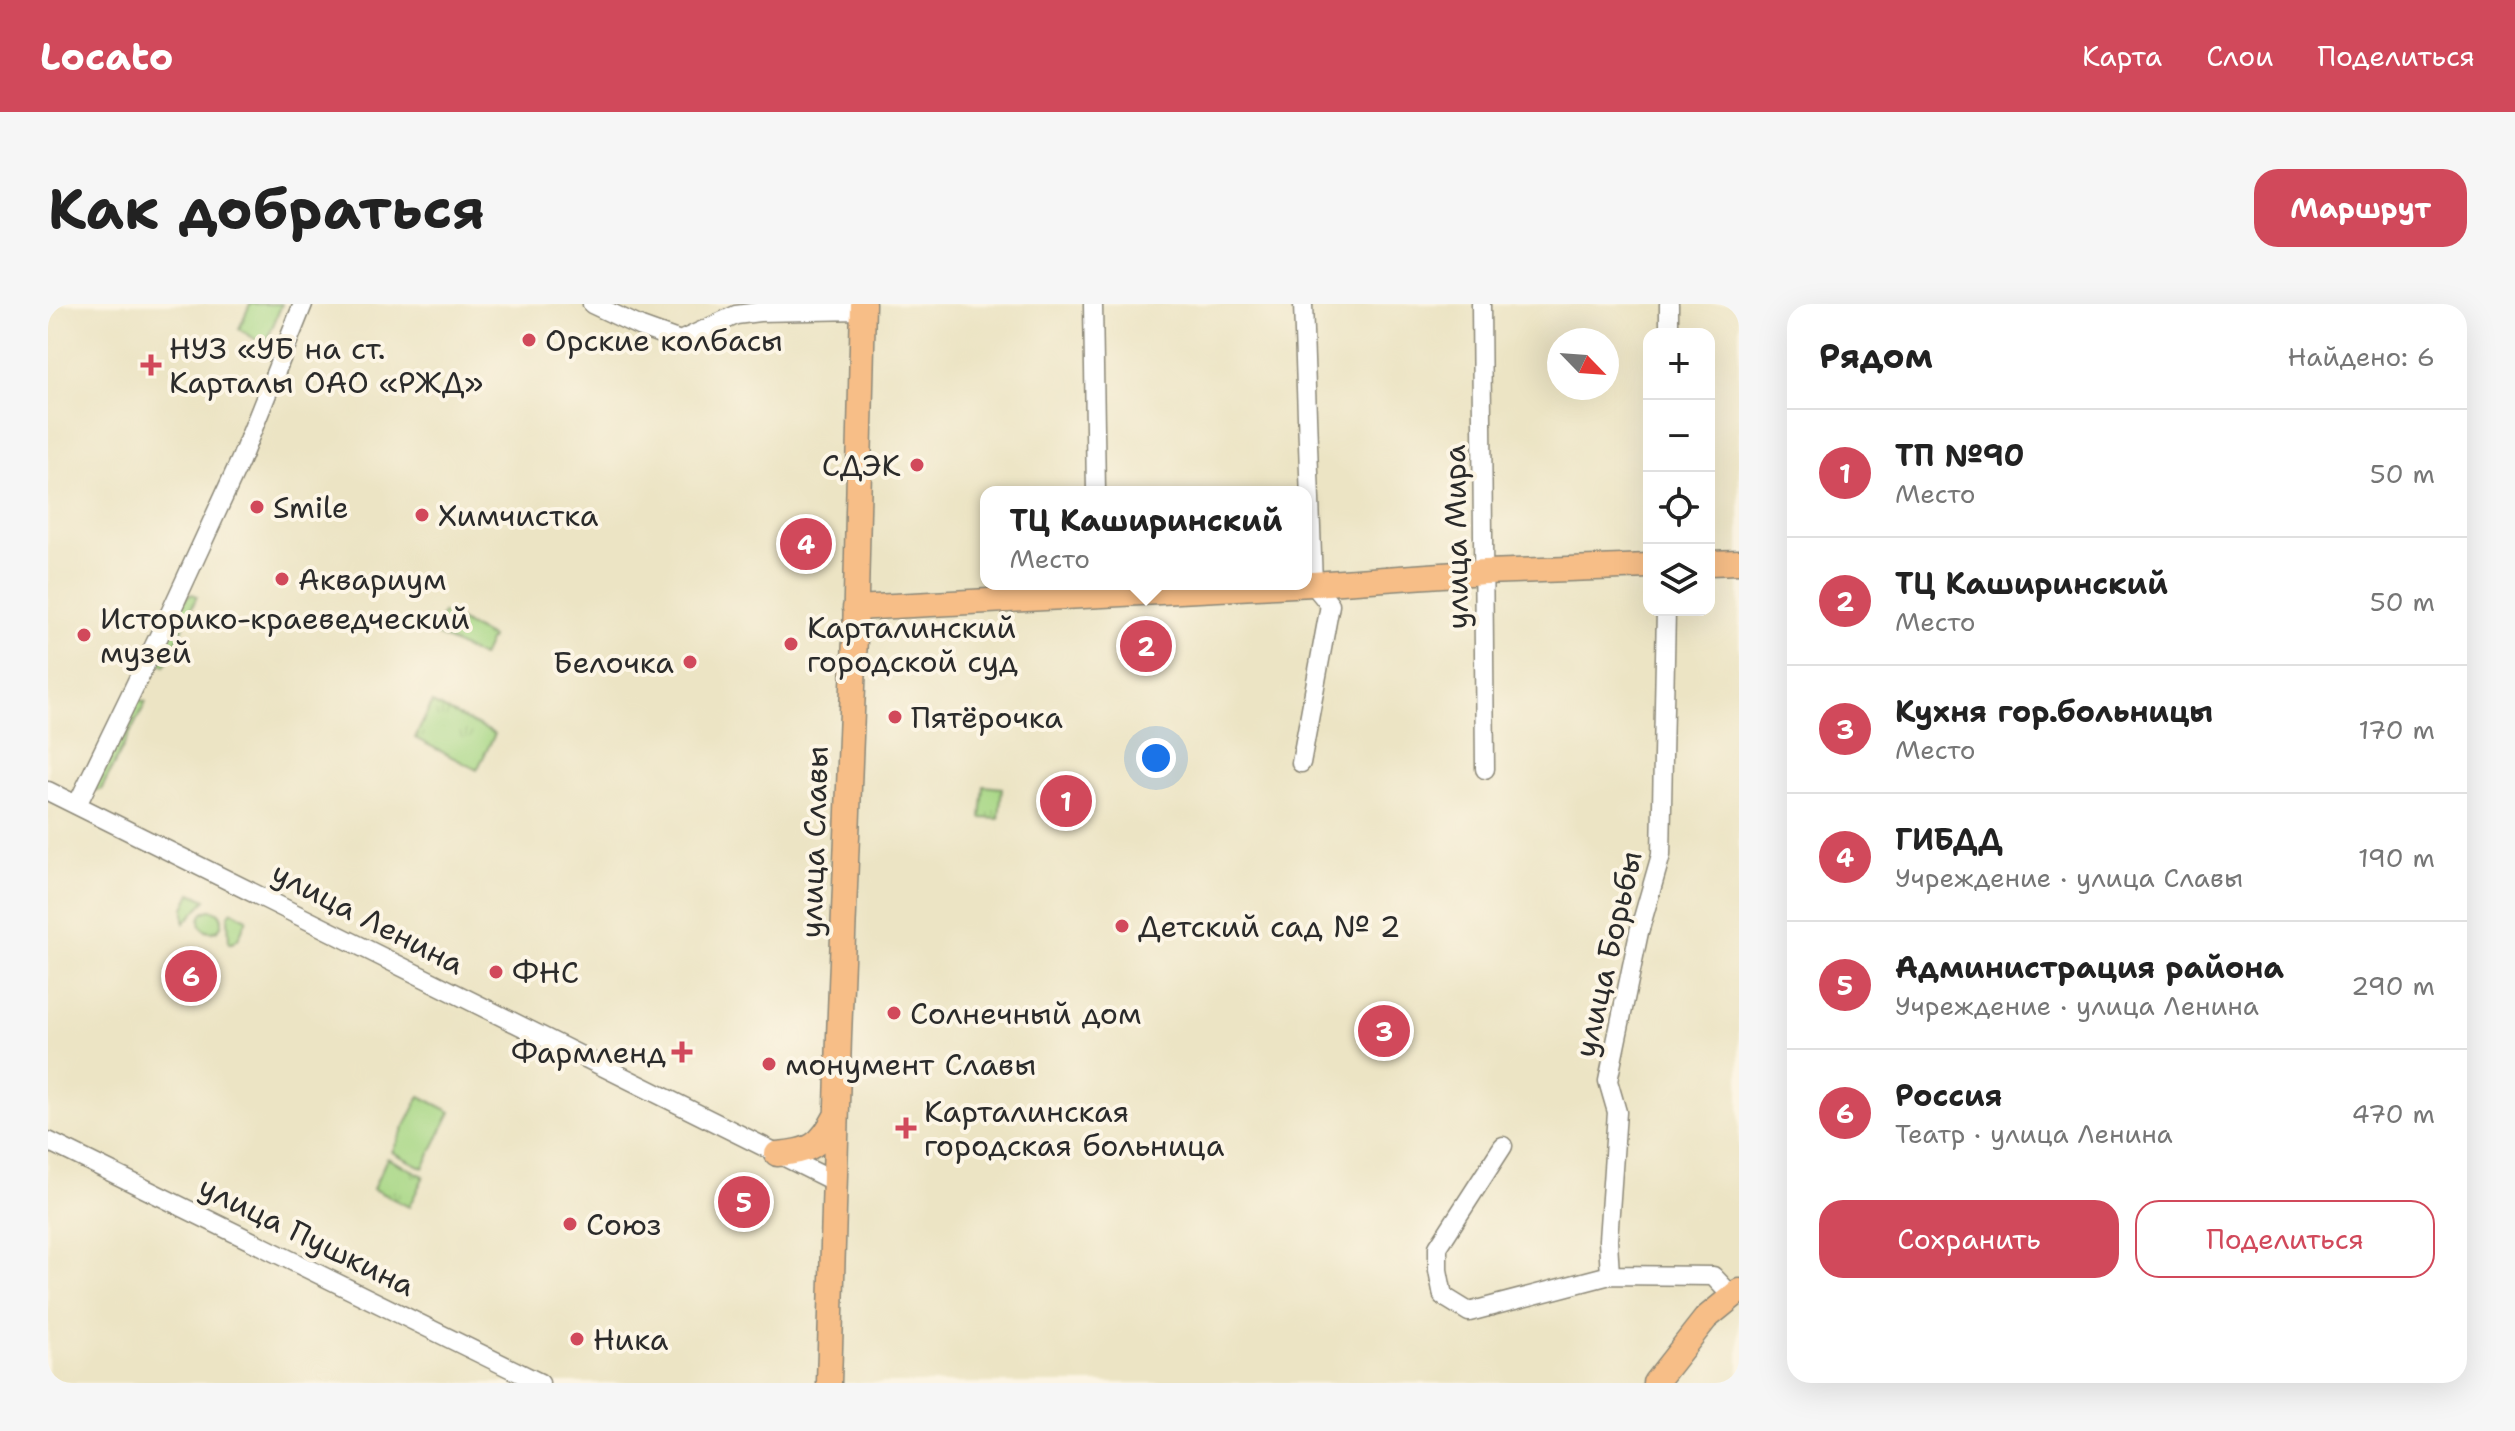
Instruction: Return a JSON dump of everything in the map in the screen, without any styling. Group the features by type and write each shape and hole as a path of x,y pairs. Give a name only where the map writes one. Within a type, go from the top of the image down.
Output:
{"main road":[{"name":"улица Славы","path":"829,1383 862,307"},
{"path":"1715,563 1739,562"},
{"path":"1313,584 1485,572 1643,566"},
{"path":"855,608 1098,590"},
{"path":"777,1154 802,1152 818,1143 827,1134 837,1114"},
{"path":"1655,1383 1706,1318 1735,1294"}],"street":[{"path":"77,805 228,488 303,304"},
{"path":"592,304 680,341 736,315 862,307"},
{"path":"1093,304 1096,486"},
{"path":"1303,304 1310,486"},
{"name":"улица Мира","path":"1481,304 1485,769"},
{"path":"1669,304 1669,328"},
{"path":"1301,763 1330,605 1313,584 1312,556"},
{"name":"улица Борьбы","path":"1610,1275 1608,1240 1617,1112 1608,1081 1639,932 1661,855 1666,616"},
{"name":"улица Ленина","path":"48,791 835,1182"},
{"name":"улица Пушкина","path":"48,1141 540,1383"},
{"path":"1503,1146 1438,1247 1443,1296 1469,1312 1610,1275 1713,1276 1735,1294"}],"green space":[{"path":"250,304 282,304 265,345 239,329"},
{"path":"187,596 197,596 165,666 160,663 160,655 165,638"},
{"path":"443,613 491,637 482,657 433,633"},
{"path":"140,700 146,702 101,790 95,790 93,787 135,703"},
{"path":"432,703 495,734 477,770 415,738"},
{"path":"984,786 1002,788 999,819 981,818"},
{"path":"191,893 206,900 184,923 184,908"},
{"path":"211,910 219,913 222,921 219,929 211,932 203,929 200,921 203,913"},
{"path":"232,911 247,919 238,939 229,943 228,916"},
{"path":"420,1096 451,1112 423,1168 392,1152"},
{"path":"387,1158 424,1176 409,1207 373,1189"}],"place":[{"name":"Орские колбасы","path":"529,340"},
{"name":"НУЗ «УБ на ст. Карталы ОАО «РЖД»","path":"151,365"},
{"name":"СДЭК","path":"917,465"},
{"name":"Smile","path":"257,507"},
{"name":"Химчистка","path":"422,515"},
{"name":"ГИБДД","path":"806,544"},
{"name":"Аквариум","path":"282,579"},
{"name":"Историко-краеведческий музей","path":"84,635"},
{"name":"Карталинский городской суд","path":"791,644"},
{"name":"ТЦ Каширинский","path":"1146,646"},
{"name":"Белочка","path":"690,662"},
{"name":"Пятёрочка","path":"895,717"},
{"name":"ТП №90","path":"1066,801"},
{"name":"Детский сад № 2","path":"1122,926"},
{"name":"ФНС","path":"496,972"},
{"name":"Россия","path":"191,976"},
{"name":"Солнечный дом","path":"894,1013"},
{"name":"Кухня гор.больницы","path":"1384,1031"},
{"name":"Фармленд","path":"682,1052"},
{"name":"монумент Славы","path":"769,1064"},
{"name":"Карталинская городская больница","path":"906,1128"},
{"name":"Администрация района","path":"744,1202"},
{"name":"Союз","path":"570,1224"},
{"name":"Ника","path":"577,1339"}]}
